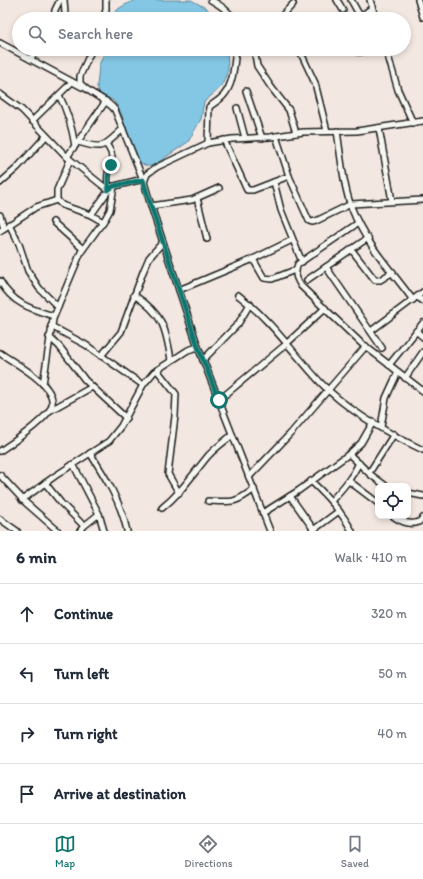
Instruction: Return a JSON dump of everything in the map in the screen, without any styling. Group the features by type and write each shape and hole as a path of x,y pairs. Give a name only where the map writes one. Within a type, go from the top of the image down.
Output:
{"street":[{"path":"55,12 60,0"},
{"path":"64,0 65,12"},
{"path":"211,0 229,12"},
{"path":"338,0 343,10"},
{"path":"351,0 356,12"},
{"path":"370,0 373,12"},
{"path":"418,0 423,17"},
{"path":"105,12 108,1"},
{"path":"286,12 294,4"},
{"path":"366,12 372,8"},
{"path":"0,43 12,49"},
{"path":"24,56 106,101 115,110 144,181 198,347 270,531"},
{"path":"84,89 80,84 80,76 89,56"},
{"path":"208,143 209,108 223,96 227,90 234,67 235,56"},
{"path":"255,56 257,66 289,110 296,133"},
{"path":"302,56 316,87 327,131"},
{"path":"388,56 398,90 413,123"},
{"path":"32,121 72,82"},
{"path":"246,91 262,138"},
{"path":"0,94 18,107 69,158 108,190"},
{"path":"59,95 66,108 76,144"},
{"path":"103,222 91,215 62,205 57,200 57,190 76,144 106,101"},
{"path":"237,108 245,138"},
{"path":"144,181 147,174 151,171 208,143 296,133 379,128 423,121"},
{"path":"379,128 392,201"},
{"path":"76,144 99,147 106,144 123,129"},
{"path":"336,131 347,192 358,223 393,272 415,298 423,301"},
{"path":"0,183 17,168 46,136"},
{"path":"276,136 289,176 310,221 312,222 350,204 423,200"},
{"path":"224,140 246,190 253,190 289,176"},
{"path":"106,144 113,157 108,174 108,190"},
{"path":"91,215 108,190 114,186 144,181"},
{"path":"274,182 281,210 302,262"},
{"path":"43,384 49,337 54,316 75,264 83,249 110,210 114,186"},
{"path":"151,206 197,198 219,188"},
{"path":"197,198 207,239"},
{"path":"2,230 9,224 36,208 57,200"},
{"path":"0,215 2,230"},
{"path":"53,222 83,249"},
{"path":"358,223 298,264 295,270 296,278 301,286 366,346 423,391"},
{"path":"9,224 19,244 28,272 40,288 58,307"},
{"path":"307,280 368,238"},
{"path":"179,290 253,259 292,240"},
{"path":"101,356 121,332 149,258 163,242"},
{"path":"351,249 375,280 380,280 393,272"},
{"path":"253,259 264,278 272,279 295,270"},
{"path":"326,267 382,348"},
{"path":"0,280 6,292 14,299 26,306 54,316"},
{"path":"371,332 423,292"},
{"path":"134,295 148,304 156,312 168,337 171,360"},
{"path":"238,295 272,325 322,384 354,410 423,450"},
{"path":"203,360 238,324 250,304"},
{"path":"219,400 287,343 325,308"},
{"path":"389,364 423,323"},
{"path":"52,326 86,345 143,385"},
{"path":"416,331 423,337"},
{"path":"49,337 59,346 76,370 92,387 126,418"},
{"path":"249,477 291,433 366,346"},
{"path":"22,500 109,441 126,418 143,385 157,370 188,350 198,347"},
{"path":"405,378 423,352"},
{"path":"0,353 36,377 47,388 53,403 52,408 25,434 0,451"},
{"path":"157,370 176,394 168,474 179,493"},
{"path":"381,427 386,398 398,372"},
{"path":"48,412 92,387"},
{"path":"263,513 290,496 349,454 361,443 373,422"},
{"path":"369,473 394,434"},
{"path":"162,508 179,493 209,455 232,435"},
{"path":"90,453 116,496 122,511 127,531"},
{"path":"349,454 381,483"},
{"path":"330,501 349,481 359,463"},
{"path":"73,464 99,514 104,531"},
{"path":"1,478 22,500 58,531"},
{"path":"311,481 339,511 352,531"},
{"path":"349,481 375,501"},
{"path":"45,483 82,529 99,514"},
{"path":"208,501 234,501 242,499 254,489"},
{"path":"411,494 423,496"},
{"path":"290,496 313,530 339,511"},
{"path":"398,519 413,524 420,522 423,518"},
{"path":"0,519 17,531"}],"water":[{"path":"135,0 191,0 211,12 115,12 124,5"},
{"path":"103,56 227,56 228,70 219,89 204,102 201,119 188,142 154,165 146,166 139,161 124,124 122,115 114,101 99,93 97,87 99,65"}],"route":[{"path":"111,165 108,174 108,190 114,186 143,180 198,347 219,400"}]}
